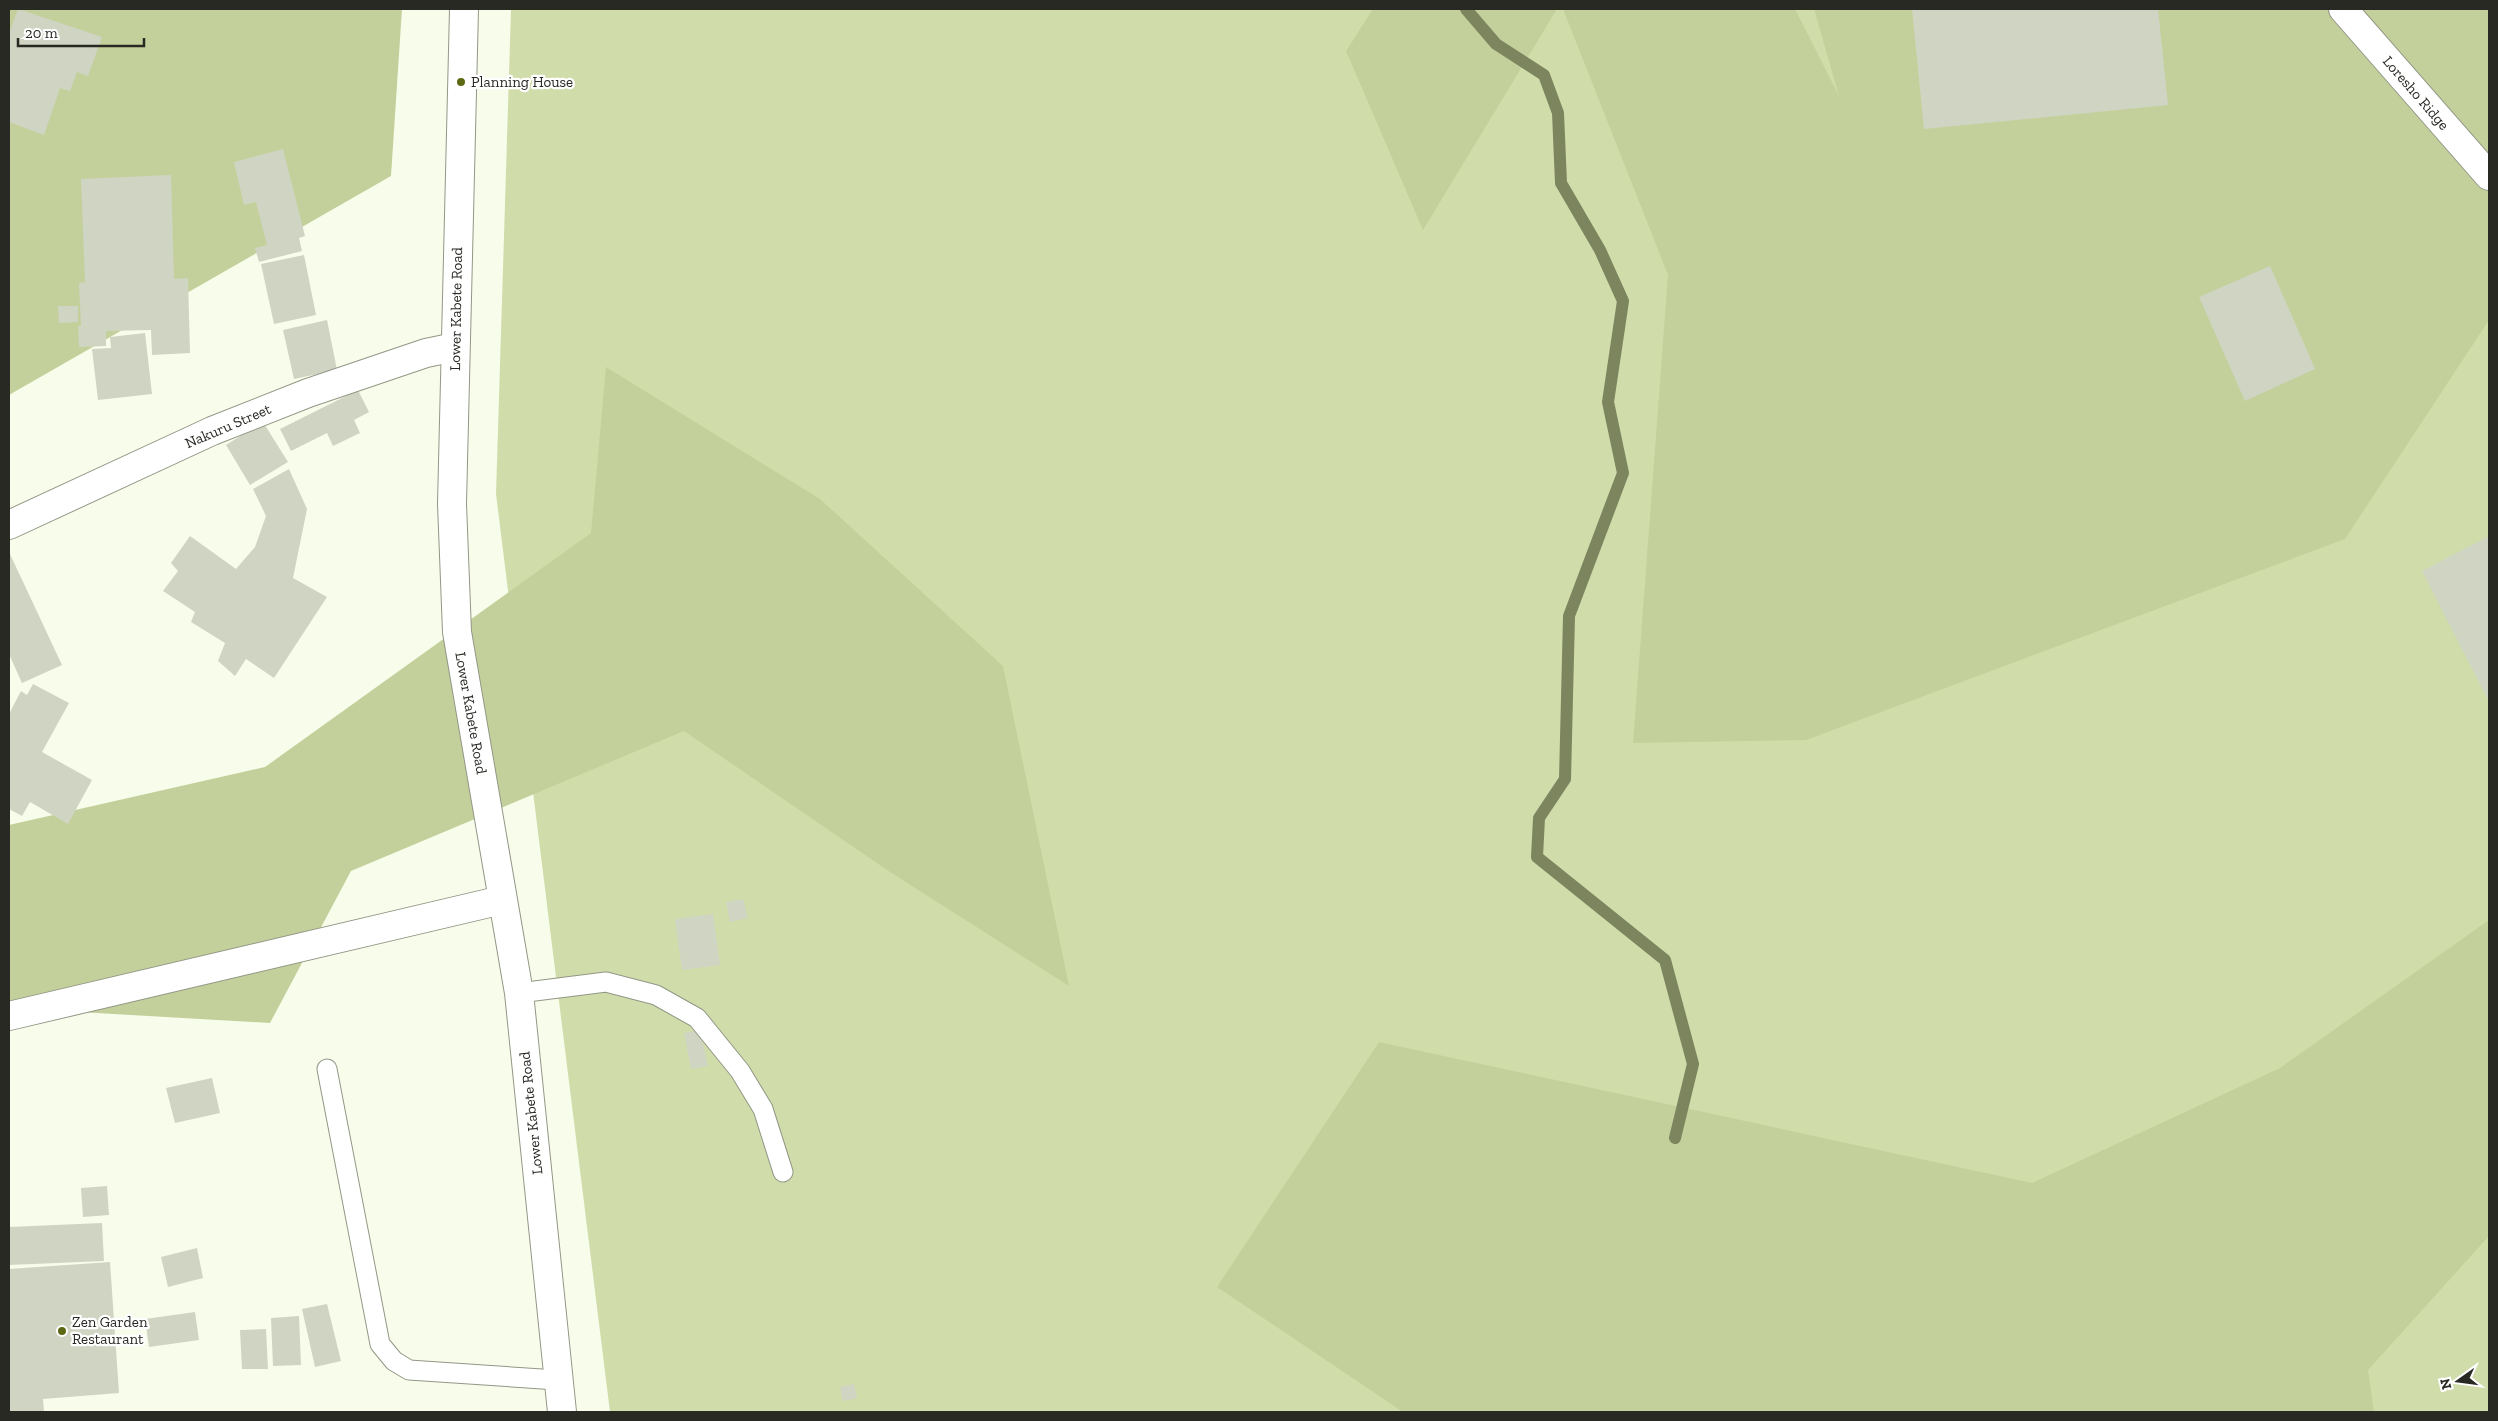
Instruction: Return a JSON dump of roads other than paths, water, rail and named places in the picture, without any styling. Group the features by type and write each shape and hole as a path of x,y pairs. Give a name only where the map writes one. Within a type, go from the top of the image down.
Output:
{"main road":[{"name":"Lower Kabete Road","path":"464,9 452,504 457,632 519,993 557,1380 562,1412"},
{"name":"Loresho Ridge","path":"2344,9 2489,176"},
{"name":"Nakuru Street","path":"9,525 212,431 308,393 426,353 455,347"},
{"path":"9,1016 502,900"}],"lane":[{"path":"519,993 606,982 656,995 697,1018 740,1072 763,1109 783,1172"},
{"path":"327,1069 380,1344 394,1361 409,1370 557,1380"}],"waterway":[{"path":"1466,9 1496,44 1544,75 1558,113 1561,183 1600,250 1623,301 1608,402 1623,473 1569,616 1565,779 1539,818 1537,857 1665,960 1693,1064 1675,1138"}],"place":[{"name":"Planning House","path":"461,82"},
{"name":"Zen Garden Restaurant","path":"62,1331"}]}
